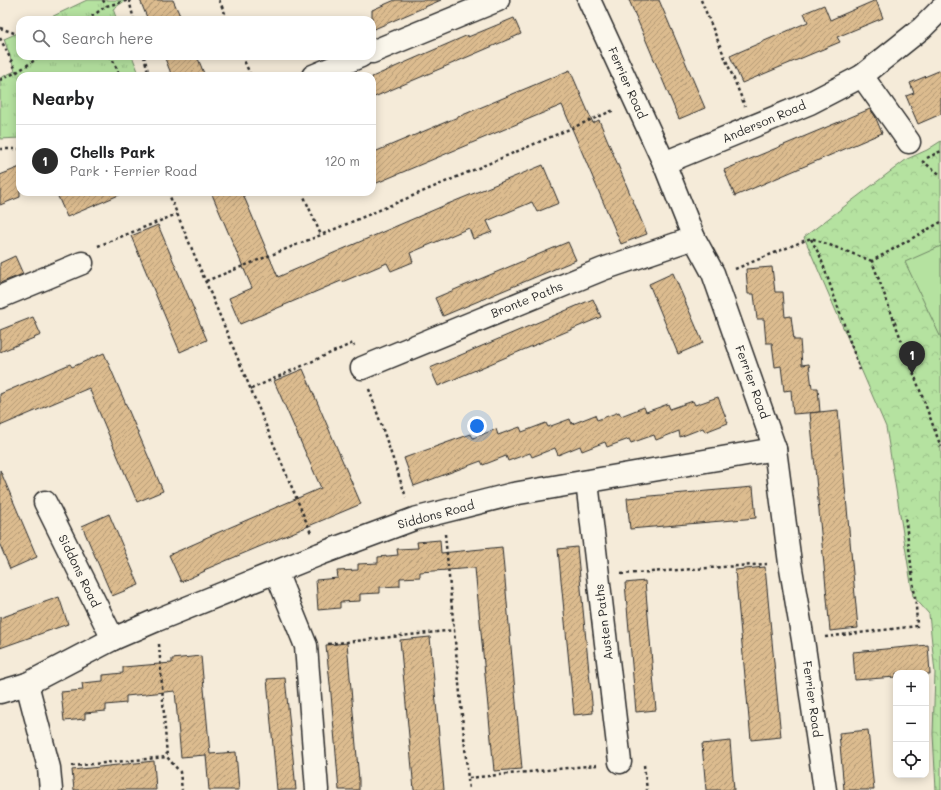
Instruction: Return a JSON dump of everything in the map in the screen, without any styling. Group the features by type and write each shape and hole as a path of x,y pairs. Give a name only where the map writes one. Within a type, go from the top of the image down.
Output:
{"street":[{"path":"376,50 498,0"},
{"name":"Ferrier Road","path":"589,0 664,163 694,238 713,273 775,449 790,563 825,790"},
{"name":"Anderson Road","path":"664,163 810,103 862,76 922,28 941,9"},
{"path":"323,72 351,60"},
{"path":"862,76 909,142"},
{"name":"Bronte Paths","path":"362,368 603,269 694,238"},
{"path":"0,297 82,263"},
{"name":"Siddons Road","path":"0,692 27,684 112,639 157,620 320,554 414,519 513,494 775,449"},
{"name":"Austen Paths","path":"587,482 620,762"},
{"name":"Siddons Road","path":"45,502 112,639"},
{"path":"276,572 306,646 317,790"},
{"path":"27,684 49,768 51,790"}],"path":[{"path":"103,0 106,6"},
{"path":"92,16 106,6 130,0 133,16"},
{"path":"219,0 226,16"},
{"path":"701,0 754,127"},
{"path":"0,28 16,34"},
{"path":"0,38 17,72 35,60"},
{"path":"113,60 118,72"},
{"path":"145,60 148,72"},
{"path":"244,60 249,72"},
{"path":"0,80 16,72"},
{"path":"206,281 321,235 618,109 633,98"},
{"path":"0,149 16,148"},
{"path":"922,161 941,151"},
{"path":"170,196 320,554"},
{"path":"304,196 321,235"},
{"path":"82,263 78,254 177,214"},
{"path":"872,261 941,222"},
{"path":"811,238 820,256 860,370"},
{"path":"713,273 736,268 811,238 872,261 941,447"},
{"path":"251,389 353,343 414,519"},
{"path":"443,512 469,790"},
{"path":"803,640 917,626 916,605 905,515"},
{"path":"598,576 790,563"},
{"path":"157,620 167,757 180,772 182,790"},
{"path":"306,646 455,630"},
{"path":"49,768 167,757"},
{"path":"468,778 620,762"}],"green space":[{"path":"87,0 126,0 113,9 116,16 53,16"},
{"path":"16,34 16,60 134,60 138,72 16,72 16,138 0,139 0,78 15,71 4,39"},
{"path":"941,141 941,790 936,790 933,734 935,673 929,614 913,596 886,427 804,237 907,159 927,150"},
{"path":"941,246 941,338 905,262"}],"building":[{"path":"140,0 173,0 180,16 146,16"},
{"path":"395,0 441,0 376,28 376,16 372,16 372,10"},
{"path":"629,0 659,0 705,108 679,119"},
{"path":"876,0 883,18 837,37 840,42 742,83 730,56 808,22 804,13 824,5 830,20"},
{"path":"514,18 521,34 376,96 376,75 468,35 468,37"},
{"path":"166,60 199,60 203,72 170,72"},
{"path":"570,70 593,123 599,120 647,234 621,244 562,105 376,183 376,151"},
{"path":"941,70 941,114 918,124 906,96 914,93 910,83"},
{"path":"870,109 875,116 882,133 735,196 724,170"},
{"path":"543,165 559,203 537,212 532,202 487,221 492,232 473,239 469,228 410,253 413,262 391,271 387,263 240,324 229,298 252,288 213,196 244,196 278,277"},
{"path":"16,169 16,196 20,197 0,205 0,175"},
{"path":"58,196 117,196 67,217"},
{"path":"158,225 207,340 180,352 131,236"},
{"path":"568,242 576,260 443,316 435,298"},
{"path":"15,256 23,274 0,283 0,263"},
{"path":"772,267 775,292 783,292 785,317 791,316 794,340 800,340 802,365 809,364 812,388 818,388 820,412 793,414 791,390 784,391 781,366 775,367 772,343 766,343 764,319 757,319 754,294 748,294 746,269"},
{"path":"673,273 703,343 678,354 649,284"},
{"path":"593,299 601,317 438,386 430,368"},
{"path":"33,317 41,335 0,352 0,330"},
{"path":"104,353 163,491 137,502 89,388 0,426 0,394 70,364 72,367"},
{"path":"303,369 361,504 204,570 205,571 181,582 169,555 321,488 274,381"},
{"path":"718,397 728,423 705,432 703,428 680,437 679,431 656,440 654,435 631,443 629,439 607,447 605,442 582,451 580,446 558,455 555,448 532,457 530,453 508,461 506,456 483,465 481,461 414,486 404,458 471,434 473,438 496,429 498,435 520,427 522,432 546,423 548,427 570,419 572,424 595,415 597,420 619,412 621,416 644,407 646,412 668,404 670,409 693,401 695,405"},
{"path":"838,410 858,628 830,631 810,413"},
{"path":"0,470 37,557 10,569 0,545"},
{"path":"753,487 756,518 630,529 627,498"},
{"path":"109,514 139,585 112,596 82,526"},
{"path":"440,540 441,553 502,547 522,769 494,771 475,568 420,572 420,577 400,578 400,586 380,587 380,593 360,594 360,601 340,602 340,608 318,610 316,580 338,578 337,571 358,570 358,564 378,563 378,557 398,555 397,549 418,548 417,542"},
{"path":"577,547 593,713 574,715 558,549"},
{"path":"765,567 781,737 751,740 735,570"},
{"path":"645,581 656,710 636,712 625,583"},
{"path":"59,597 68,624 0,648 0,618"},
{"path":"430,637 444,790 414,790 400,640"},
{"path":"347,643 359,790 339,790 326,645"},
{"path":"928,645 930,674 929,670 893,670 893,677 855,680 853,652"},
{"path":"201,656 210,754 236,752 239,790 209,790 206,755 181,757 175,691 126,696 126,703 106,705 106,711 85,713 85,719 64,721 61,692 83,690 82,683 103,681 103,675 123,673 123,667 172,663 172,659"},
{"path":"285,678 296,790 277,790 267,679"},
{"path":"868,730 874,790 844,790 839,733"},
{"path":"730,741 734,790 706,790 702,744"},
{"path":"154,761 156,790 74,790 72,770"}],"place":[{"name":"Chells Park","path":"912,374"}]}
